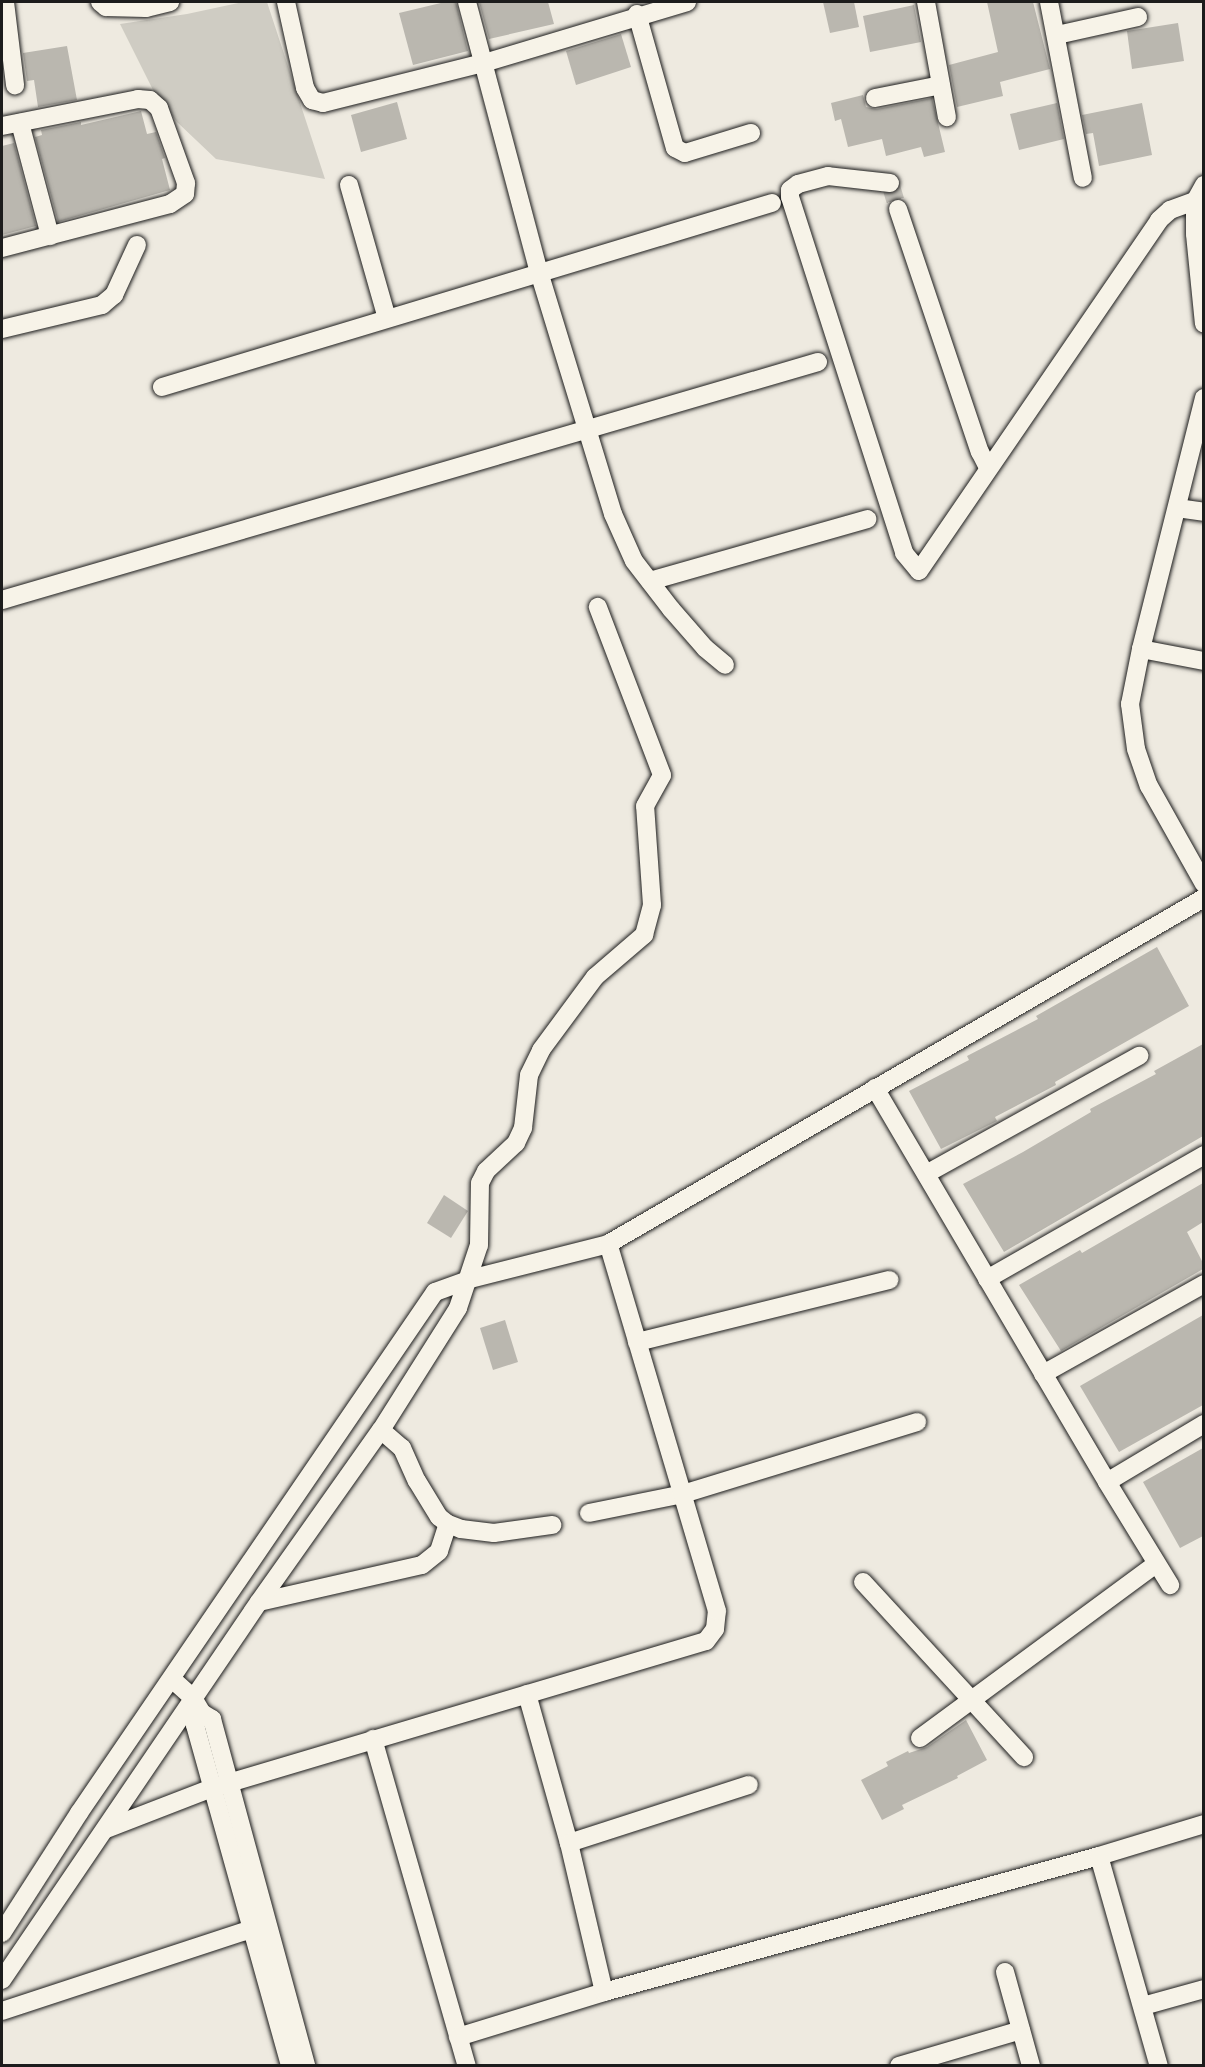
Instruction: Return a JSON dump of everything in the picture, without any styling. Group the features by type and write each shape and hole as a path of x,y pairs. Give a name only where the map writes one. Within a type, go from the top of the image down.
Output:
{"street":[{"path":"5,2 15,85"},
{"path":"100,2 106,6 146,8 170,2"},
{"path":"286,2 305,88 312,100 323,103 484,63 637,14 687,2"},
{"path":"467,2 539,272 613,514 634,561 691,632 725,665"},
{"path":"926,2 947,117"},
{"path":"1049,2 1083,178"},
{"path":"637,14 675,148 685,153 751,133"},
{"path":"1057,35 1138,17"},
{"path":"875,98 941,85"},
{"path":"2,126 138,99 150,100 159,108 186,183 185,194 170,204 2,248"},
{"path":"20,123 50,236"},
{"path":"890,183 828,176 798,184 790,190 790,197 904,553 919,571 1160,220 1170,210 1199,193"},
{"path":"349,185 387,318"},
{"path":"1199,193 1195,234 1203,324"},
{"path":"162,387 772,202"},
{"path":"898,209 980,452 988,468"},
{"path":"2,329 102,305 114,296 137,245"},
{"path":"2,600 818,362"},
{"path":"1203,398 1141,650 1130,704 1136,748 1149,786 1203,884"},
{"path":"1177,508 1203,512"},
{"path":"650,581 867,519"},
{"path":"2,1980 106,1829 198,1706 259,1602 381,1430 458,1308 470,1279 479,1245 480,1183 486,1171 516,1143 523,1128 529,1075 541,1050 595,977 633,947 644,935 649,924 652,889 645,806 662,775 598,607"},
{"path":"1141,650 1203,661"},
{"path":"2,1933 79,1813 435,1292 470,1279 608,1244 1203,898"},
{"path":"926,1174 1139,1056"},
{"path":"876,1089 1170,1585"},
{"path":"987,1279 1203,1155"},
{"path":"106,1829 221,1785 706,1641 716,1629 717,1611 608,1244"},
{"path":"637,1342 890,1280"},
{"path":"1043,1374 1203,1284"},
{"path":"589,1513 682,1494 917,1422"},
{"path":"1107,1482 1203,1424"},
{"path":"381,1430 402,1448 417,1481 440,1517 448,1524 461,1529 494,1533 552,1525"},
{"path":"259,1602 422,1565 440,1551 448,1524"},
{"path":"920,1738 1156,1563"},
{"path":"863,1582 1024,1757"},
{"path":"172,1679 198,1706"},
{"path":"527,1694 569,1843 604,1992"},
{"path":"198,1706 195,1725 221,1785 306,2066"},
{"path":"373,1739 467,2066"},
{"path":"221,1785 252,1929 290,2066"},
{"path":"569,1843 749,1785"},
{"path":"458,2037 604,1992 1099,1856 1203,1824"},
{"path":"1099,1856 1159,2066"},
{"path":"2,2011 252,1929"},
{"path":"1005,1972 1031,2066"},
{"path":"1143,2006 1203,1989"},
{"path":"899,2066 1021,2030"}],"shaded area":[{"path":"243,2 267,2 325,179 216,159 177,122 154,92 120,24 187,14"}],"building":[{"path":"445,2 456,2 468,51 413,65 399,13"},
{"path":"479,2 548,2 554,24 489,39"},
{"path":"823,2 854,2 859,27 830,33"},
{"path":"987,2 1033,2 1050,69 1000,82 1003,96 957,107 949,65 998,52"},
{"path":"914,5 921,42 870,52 863,16"},
{"path":"1178,23 1184,61 1132,69 1127,31"},
{"path":"621,34 631,67 576,85 566,51"},
{"path":"67,46 77,100 38,107 34,80 27,81 23,53"},
{"path":"863,95 866,107 877,109 932,98 945,152 924,157 921,147 886,156 882,139 848,147 841,119 835,121 831,103"},
{"path":"397,102 407,139 361,152 351,115"},
{"path":"1057,103 1064,139 1019,150 1010,114"},
{"path":"1142,103 1152,155 1099,166 1093,133 1086,134 1082,115"},
{"path":"141,111 147,134 156,132 165,158 162,159 170,190 58,222 35,137 42,135 41,130 81,122 81,125"},
{"path":"14,143 36,226 2,235 2,146"},
{"path":"1157,947 1189,1006 1055,1082 1056,1085 995,1117 997,1121 941,1149 909,1091 969,1060 967,1056 1038,1019 1036,1016"},
{"path":"1203,1044 1203,1136 1004,1252 963,1184 1023,1152 1091,1112 1090,1109 1156,1074 1154,1071"},
{"path":"1203,1183 1203,1222 1187,1232 1203,1263 1203,1269 1061,1351 1019,1285 1080,1250 1082,1253"},
{"path":"444,1195 468,1211 451,1238 427,1223"},
{"path":"1203,1315 1203,1405 1119,1452 1080,1386"},
{"path":"505,1320 518,1362 493,1370 480,1328"},
{"path":"1203,1448 1203,1536 1180,1548 1143,1482"},
{"path":"966,1720 987,1760 957,1776 958,1778 902,1805 904,1809 882,1820 861,1780 888,1766 886,1762 908,1751 909,1753 927,1747"}],"tunnel":[{"path":"890,183 898,209"}]}
